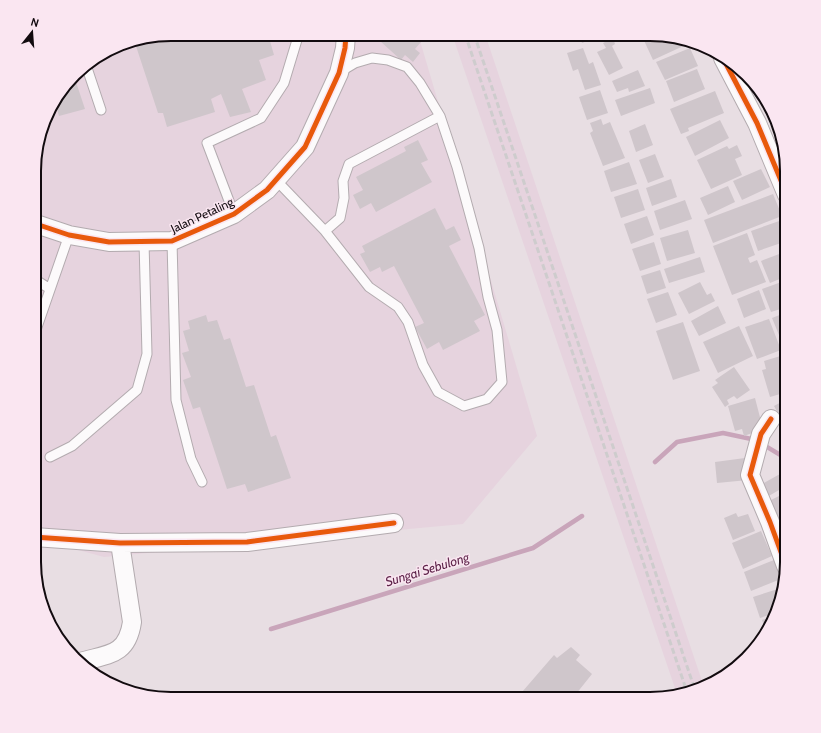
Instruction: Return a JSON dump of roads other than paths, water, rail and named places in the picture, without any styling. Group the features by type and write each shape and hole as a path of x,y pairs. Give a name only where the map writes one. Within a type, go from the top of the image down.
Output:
{"street":[{"name":"Jalan Petaling","path":"41,226 69,235 109,242 172,241 234,214 267,190 304,147 339,73 346,41"},
{"path":"728,67 757,123 780,178"},
{"path":"771,419 765,426 760,438 750,475 780,546"},
{"path":"41,537 120,543 247,542 394,523"},
{"path":"86,660 117,651 123,646 130,632 132,622 120,543"}],"lane":[{"path":"234,214 207,143 261,118 284,84 297,41"},
{"path":"276,180 325,231 369,287 398,307 408,322 423,365 438,392 464,406 487,400 502,382 497,330 488,297 479,248 457,167 440,116 420,83 407,67 388,60 372,58 355,63 339,73"},
{"path":"88,71 101,110"},
{"path":"325,231 340,218 344,198 343,181 350,164 440,116"},
{"path":"41,315 69,235"},
{"path":"172,241 176,400 191,459 202,482"},
{"path":"50,457 72,446 138,390 147,354 144,242"},
{"path":"41,283 50,288"}],"waterway":[{"name":"Sungai Sebulong","path":"655,462 677,442 723,433 756,440"},
{"name":"Sungai Sebulong","path":"762,444 780,455"},
{"name":"Sungai Sebulong","path":"271,629 533,548 582,516"}],"railway":[{"path":"467,41 685,687"},
{"path":"476,41 693,684"}]}
